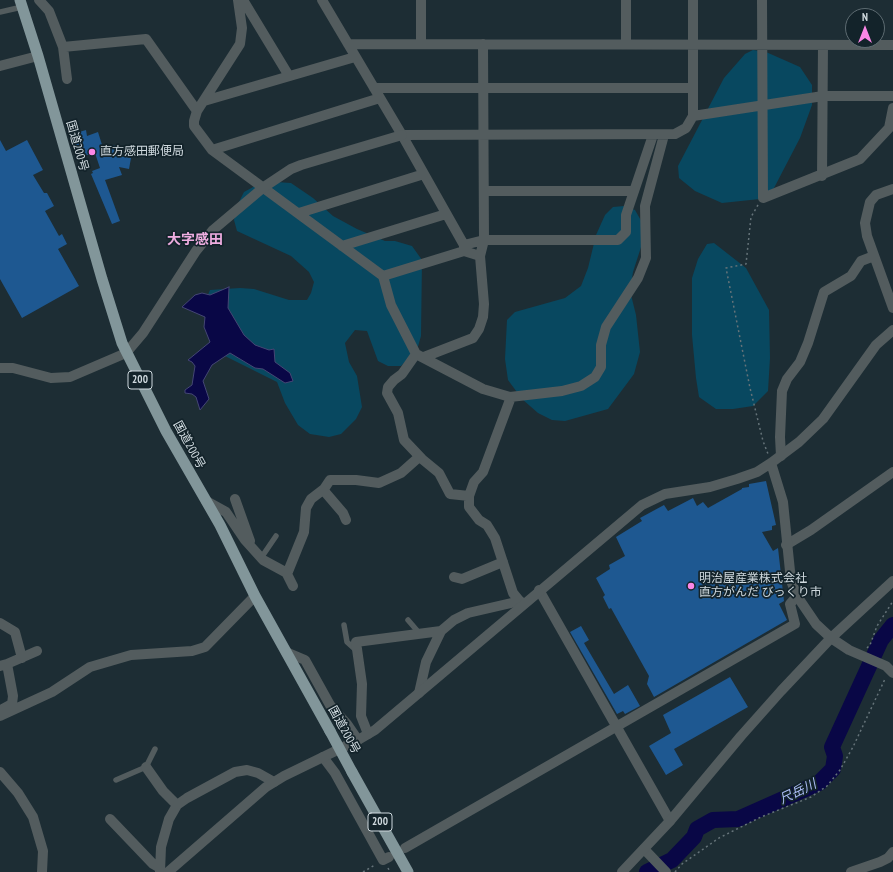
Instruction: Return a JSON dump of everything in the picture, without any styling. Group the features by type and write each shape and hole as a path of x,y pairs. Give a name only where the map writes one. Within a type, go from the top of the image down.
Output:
{"highway":[{"name":"国道200号","path":"21,4 38,56 102,279 126,353 166,430 206,501 255,596 408,872"}],"street":[{"path":"39,0 49,11 62,47 67,79"},
{"path":"238,0 242,28 240,44 197,111 194,126 212,150 383,276 391,305 420,355 483,389 511,397 562,391 581,386 595,377 601,367 601,345 606,327 638,278 646,258 645,206 664,136"},
{"path":"243,0 289,76"},
{"path":"322,0 402,135 464,248 480,256"},
{"path":"421,0 421,43"},
{"path":"626,0 626,43"},
{"path":"0,368 13,368 51,378 70,377 126,353 143,333 196,251 213,230 264,187 291,169 301,165 402,135 483,134 664,136 675,134 686,128 693,116 693,0"},
{"path":"762,0 761,44 763,198 822,176 860,159 891,130 893,108"},
{"path":"62,47 146,39 197,111"},
{"path":"348,44 626,43 893,45"},
{"path":"469,496 450,494 439,473 420,457 404,440 398,413 388,393 388,387 420,355 473,338 479,329 483,317 484,304 480,256 484,240 483,44"},
{"path":"822,176 823,45"},
{"path":"0,66 38,56"},
{"path":"204,101 355,57"},
{"path":"374,88 693,88"},
{"path":"693,116 823,96 893,96"},
{"path":"212,150 380,98"},
{"path":"383,276 484,240 618,240 626,232 626,214 652,135"},
{"path":"299,213 424,174"},
{"path":"893,189 876,195 870,202 866,211 865,223 867,236 893,308"},
{"path":"484,191 633,191"},
{"path":"342,246 446,214"},
{"path":"781,456 782,391 787,379 800,362 824,292 851,276 861,261 874,256"},
{"path":"163,871 266,787 368,734 419,693 521,603 539,590 642,505 665,494 710,487 757,472 781,456 799,442 823,419 876,345 893,330"},
{"path":"511,397 483,472 474,482 469,496 469,507 479,520 487,525 495,538 513,593 521,603"},
{"path":"288,573 304,532 306,508 311,499 324,489 330,480 356,480 379,483 401,473 420,457"},
{"path":"771,463 783,502 786,545 791,581 797,596 816,624 831,638 862,656 890,669"},
{"path":"786,545 811,530 893,472"},
{"path":"324,489 344,514 346,520"},
{"path":"236,499 253,548"},
{"path":"206,501 226,512 262,558 288,573 293,586"},
{"path":"454,577 462,579 503,562"},
{"path":"622,872 670,821 741,736 831,638 893,582"},
{"path":"539,590 670,821"},
{"path":"0,716 52,692 90,667 131,655 192,652 205,647 255,596"},
{"path":"405,848 795,624 790,604 797,596"},
{"path":"419,693 426,662 441,631 454,620 468,614 521,603"},
{"path":"0,623 15,632 22,658"},
{"path":"368,734 361,716 362,684 356,642 441,631"},
{"path":"0,711 12,704 13,696 4,665 37,651"},
{"path":"286,652 305,660 330,705 347,724 358,740"},
{"path":"323,757 335,773 386,859"},
{"path":"146,767 163,791 177,805"},
{"path":"163,871 161,847 169,819 177,805 187,798 236,772 247,770 258,773 274,782"},
{"path":"0,772 18,793 33,818 43,851 42,872"},
{"path":"110,819 153,864 163,871"},
{"path":"644,849 666,872"},
{"path":"851,872 880,862 888,858 893,852"}],"lane":[{"path":"0,12 21,4"},
{"path":"262,558 276,536"},
{"path":"408,620 420,634"},
{"path":"344,625 347,642 357,652"},
{"path":"116,780 146,767 155,749"}],"path":[{"path":"763,198 751,217 746,264 726,268 750,388 763,441 771,463"},
{"path":"862,656 870,645 877,626 893,601"},
{"path":"675,872 682,864 719,838 761,817 811,797 827,786 840,770 853,747 890,669"},
{"path":"363,872 386,859"}],"shaded area":[{"path":"753,50 766,52 800,67 812,85 812,105 800,138 774,188 760,199 722,203 695,191 679,178 678,166 724,78 745,54"},
{"path":"276,182 291,183 313,198 333,216 357,229 385,241 395,241 412,246 422,260 421,336 417,350 401,366 388,366 378,361 367,331 355,330 345,343 349,362 357,376 362,407 356,419 341,434 329,437 310,434 298,425 285,403 277,382 219,353 207,330 204,304 210,290 240,288 254,289 289,300 307,300 311,293 314,282 309,272 291,256 237,231 234,220 236,208 244,192 255,186"},
{"path":"624,206 635,210 643,224 642,244 633,272 630,291 636,315 640,352 634,374 608,409 565,421 552,420 538,413 522,399 508,380 505,359 507,320 515,312 565,298 581,286 588,268 596,235 605,215 613,207"},
{"path":"714,243 746,268 769,310 770,358 768,391 753,406 733,409 716,409 699,397 692,335 692,278 698,259 707,244"},
{"path":"229,287 228,308 244,335 255,345 269,350 274,349 275,362 290,373 293,381 285,383 263,369 255,368 230,353 212,365 203,381 209,399 200,410 196,397 192,394 185,393 185,390 192,385 195,366 188,360 210,342 204,327 205,317 182,307 195,295 202,293 210,295"}],"building":[{"path":"86,130 87,136 98,132 103,148 115,145 118,156 131,158 129,169 119,167 122,175 105,180 120,221 112,224 91,174 93,173 92,171 100,168 95,153 79,157 72,134"},
{"path":"0,140 6,151 27,140 43,170 33,175 44,193 47,193 54,206 45,211 59,236 62,234 67,244 58,249 79,286 22,318 0,279"},
{"name":"明治屋産業株式会社 直方がんだ びっくり市","path":"766,481 776,525 772,526 772,530 762,532 773,551 778,548 784,601 779,604 787,620 654,697 647,684 649,676 611,608 609,609 603,597 605,595 596,578 610,569 609,565 625,556 616,537 642,521 640,518 664,505 668,511 693,498 697,506 703,502 708,508 742,488 749,487 749,484"},
{"path":"581,626 589,640 584,643 614,694 628,685 640,706 625,714 623,711 617,714 570,632"},
{"path":"730,677 748,707 674,749 683,765 666,775 649,746 671,733 663,715"}],"waterway":[{"name":"尺岳川","path":"647,872 672,860 694,837 697,829 713,820 738,819 819,783 833,769 835,756 832,747 881,640 893,625"}],"place":[{"name":"直方感田郵便局","path":"92,152"},
{"name":"明治屋産業株式会社 直方がんだ びっくり市","path":"691,586"}],"district":[{"name":"大字感田","path":"195,240"}]}
